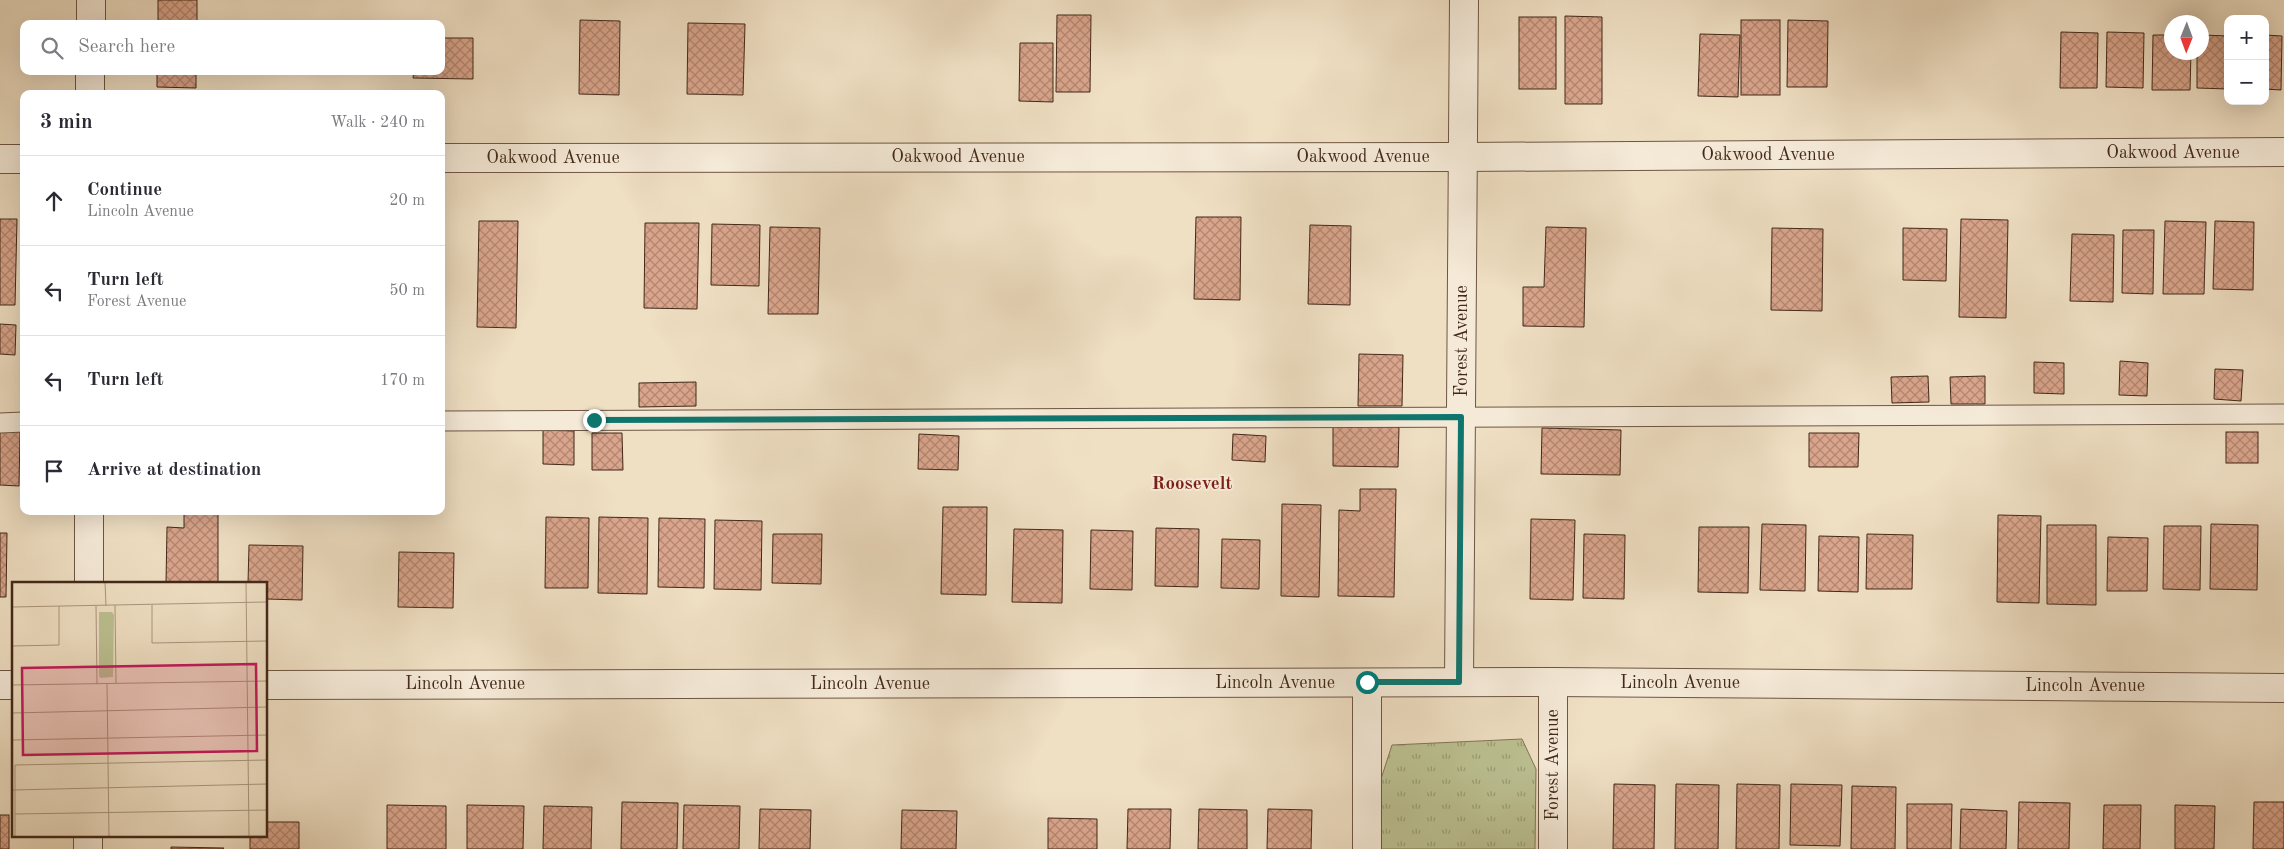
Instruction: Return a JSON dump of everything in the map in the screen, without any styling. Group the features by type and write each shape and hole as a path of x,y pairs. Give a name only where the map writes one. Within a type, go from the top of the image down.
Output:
{"street":[{"path":"91,0 91,20"},
{"name":"Forest Avenue","path":"1459,682 1464,0"},
{"path":"90,75 90,90"},
{"name":"Oakwood Avenue","path":"445,158 1464,157 2284,152"},
{"path":"0,159 20,159"},
{"path":"89,515 89,582"},
{"path":"1367,682 1367,849"},
{"name":"Forest Avenue","path":"1553,682 1553,849"},
{"name":"Lincoln Avenue","path":"268,685 1553,682 2284,688"},
{"path":"88,836 88,849"}],"lane":[{"path":"445,421 2284,414"},
{"path":"0,422 20,422"}],"green space":[{"path":"1522,739 1536,769 1535,849 1380,849 1381,779 1392,745"}],"building":[{"path":"158,0 197,0 197,20 158,20"},
{"path":"1057,15 1091,15 1090,92 1056,92"},
{"path":"1565,16 1602,17 1602,104 1565,104"},
{"path":"1519,17 1556,17 1556,89 1519,89"},
{"path":"580,20 620,21 619,95 579,94"},
{"path":"1741,20 1780,20 1780,95 1741,95"},
{"path":"1788,20 1828,21 1827,87 1787,87"},
{"path":"688,23 745,24 743,95 687,94"},
{"path":"2061,32 2098,33 2097,88 2060,88"},
{"path":"2107,32 2144,33 2143,88 2106,87"},
{"path":"1700,34 1740,35 1738,97 1698,96"},
{"path":"2153,35 2164,35 2164,60 2191,60 2190,90 2152,90"},
{"path":"2209,35 2224,36 2224,89 2197,88 2197,60 2209,60"},
{"path":"2269,35 2282,36 2281,90 2269,89"},
{"path":"445,38 473,38 473,79 413,78 413,75 445,75"},
{"path":"1020,43 1053,43 1053,102 1019,101"},
{"path":"157,75 196,75 196,88 157,87"},
{"path":"1196,217 1241,217 1240,300 1194,299"},
{"path":"0,219 17,219 15,305 0,305"},
{"path":"1961,219 2008,220 2006,318 1959,317"},
{"path":"479,221 518,221 516,328 477,327"},
{"path":"2165,221 2206,222 2204,294 2163,294"},
{"path":"2215,221 2254,222 2253,290 2213,289"},
{"path":"645,223 699,223 697,309 644,308"},
{"path":"712,224 760,225 759,286 711,285"},
{"path":"1310,225 1351,226 1350,305 1308,304"},
{"path":"770,227 820,228 818,314 768,314"},
{"path":"1546,227 1586,228 1584,327 1523,326 1523,287 1544,287"},
{"path":"1772,228 1823,229 1822,311 1771,310"},
{"path":"1903,228 1947,229 1946,281 1903,280"},
{"path":"2123,230 2154,230 2153,294 2122,293"},
{"path":"2072,234 2114,235 2113,302 2070,301"},
{"path":"0,324 16,325 15,355 0,354"},
{"path":"1359,354 1403,355 1402,406 1358,406"},
{"path":"2120,361 2148,363 2147,396 2119,395"},
{"path":"2034,362 2064,363 2064,394 2034,393"},
{"path":"2215,369 2243,370 2241,401 2214,399"},
{"path":"1928,376 1929,402 1892,403 1891,377"},
{"path":"1985,376 1985,404 1951,404 1950,377"},
{"path":"696,382 696,406 639,407 639,383"},
{"path":"1333,426 1399,427 1398,467 1333,466"},
{"path":"1542,428 1621,430 1620,475 1541,474"},
{"path":"543,430 574,431 574,465 543,464"},
{"path":"0,431 20,431 19,486 0,485"},
{"path":"2226,432 2258,432 2258,463 2226,463"},
{"path":"592,433 622,433 623,470 592,470"},
{"path":"1809,433 1859,433 1858,467 1809,467"},
{"path":"919,434 959,436 958,470 918,469"},
{"path":"1233,434 1266,436 1265,462 1232,460"},
{"path":"1360,489 1396,489 1394,597 1338,596 1339,510 1360,511"},
{"path":"1282,504 1321,505 1319,597 1281,596"},
{"path":"943,507 987,507 986,595 941,594"},
{"path":"184,515 218,515 218,582 166,582 167,527 184,528"},
{"path":"1998,515 2041,516 2039,603 1997,602"},
{"path":"546,517 589,518 588,588 545,588"},
{"path":"599,517 648,518 647,594 598,593"},
{"path":"659,518 705,519 704,588 658,587"},
{"path":"1531,519 1575,520 1573,600 1530,599"},
{"path":"715,520 762,521 761,590 714,589"},
{"path":"1762,524 1806,525 1805,591 1760,590"},
{"path":"2211,524 2258,525 2257,590 2210,589"},
{"path":"2047,525 2096,525 2096,605 2047,604"},
{"path":"2164,526 2201,526 2200,590 2163,589"},
{"path":"1699,527 1749,527 1748,593 1698,592"},
{"path":"1156,528 1199,529 1198,587 1155,586"},
{"path":"1014,529 1063,530 1062,603 1012,602"},
{"path":"1091,530 1133,531 1132,590 1090,589"},
{"path":"0,533 7,533 6,597 0,597"},
{"path":"773,534 822,534 821,584 772,583"},
{"path":"1584,534 1625,535 1624,599 1583,598"},
{"path":"1867,534 1913,535 1912,589 1866,589"},
{"path":"1819,536 1859,537 1858,592 1818,591"},
{"path":"2108,537 2148,538 2147,591 2107,591"},
{"path":"1222,539 1260,540 1259,589 1221,588"},
{"path":"249,545 303,546 302,600 268,599 268,582 248,582"},
{"path":"399,552 454,553 453,608 398,607"},
{"path":"1614,784 1655,785 1654,849 1613,849"},
{"path":"1676,784 1719,785 1718,849 1675,849"},
{"path":"1737,784 1780,785 1779,849 1736,849"},
{"path":"1791,784 1842,785 1840,846 1790,845"},
{"path":"1852,786 1896,787 1895,849 1851,849"},
{"path":"622,802 678,803 677,849 621,849"},
{"path":"2019,802 2070,803 2069,849 2018,849"},
{"path":"2254,802 2284,802 2284,849 2253,849"},
{"path":"1907,804 1952,804 1951,849 1907,849"},
{"path":"387,805 446,806 446,849 387,849"},
{"path":"467,805 524,806 523,849 467,849"},
{"path":"684,805 740,806 739,849 683,849"},
{"path":"2104,805 2141,805 2140,849 2103,849"},
{"path":"2175,805 2215,806 2214,849 2175,849"},
{"path":"544,806 592,807 591,849 543,849"},
{"path":"760,809 811,810 810,849 759,849"},
{"path":"1128,809 1171,809 1170,849 1127,849"},
{"path":"1199,809 1247,810 1247,849 1198,849"},
{"path":"1268,809 1312,810 1311,849 1267,849"},
{"path":"1961,809 2007,811 2006,849 1960,849"},
{"path":"902,810 957,811 956,849 901,849"},
{"path":"0,815 9,815 9,849 0,849"},
{"path":"1048,818 1097,819 1097,849 1048,849"},
{"path":"268,822 299,822 299,849 250,849 250,836 268,836"},
{"path":"171,847 224,848 171,849"}],"district":[{"name":"Roosevelt","path":"1192,484"}],"route":[{"path":"594,420 1461,417 1459,682 1367,682"}]}
